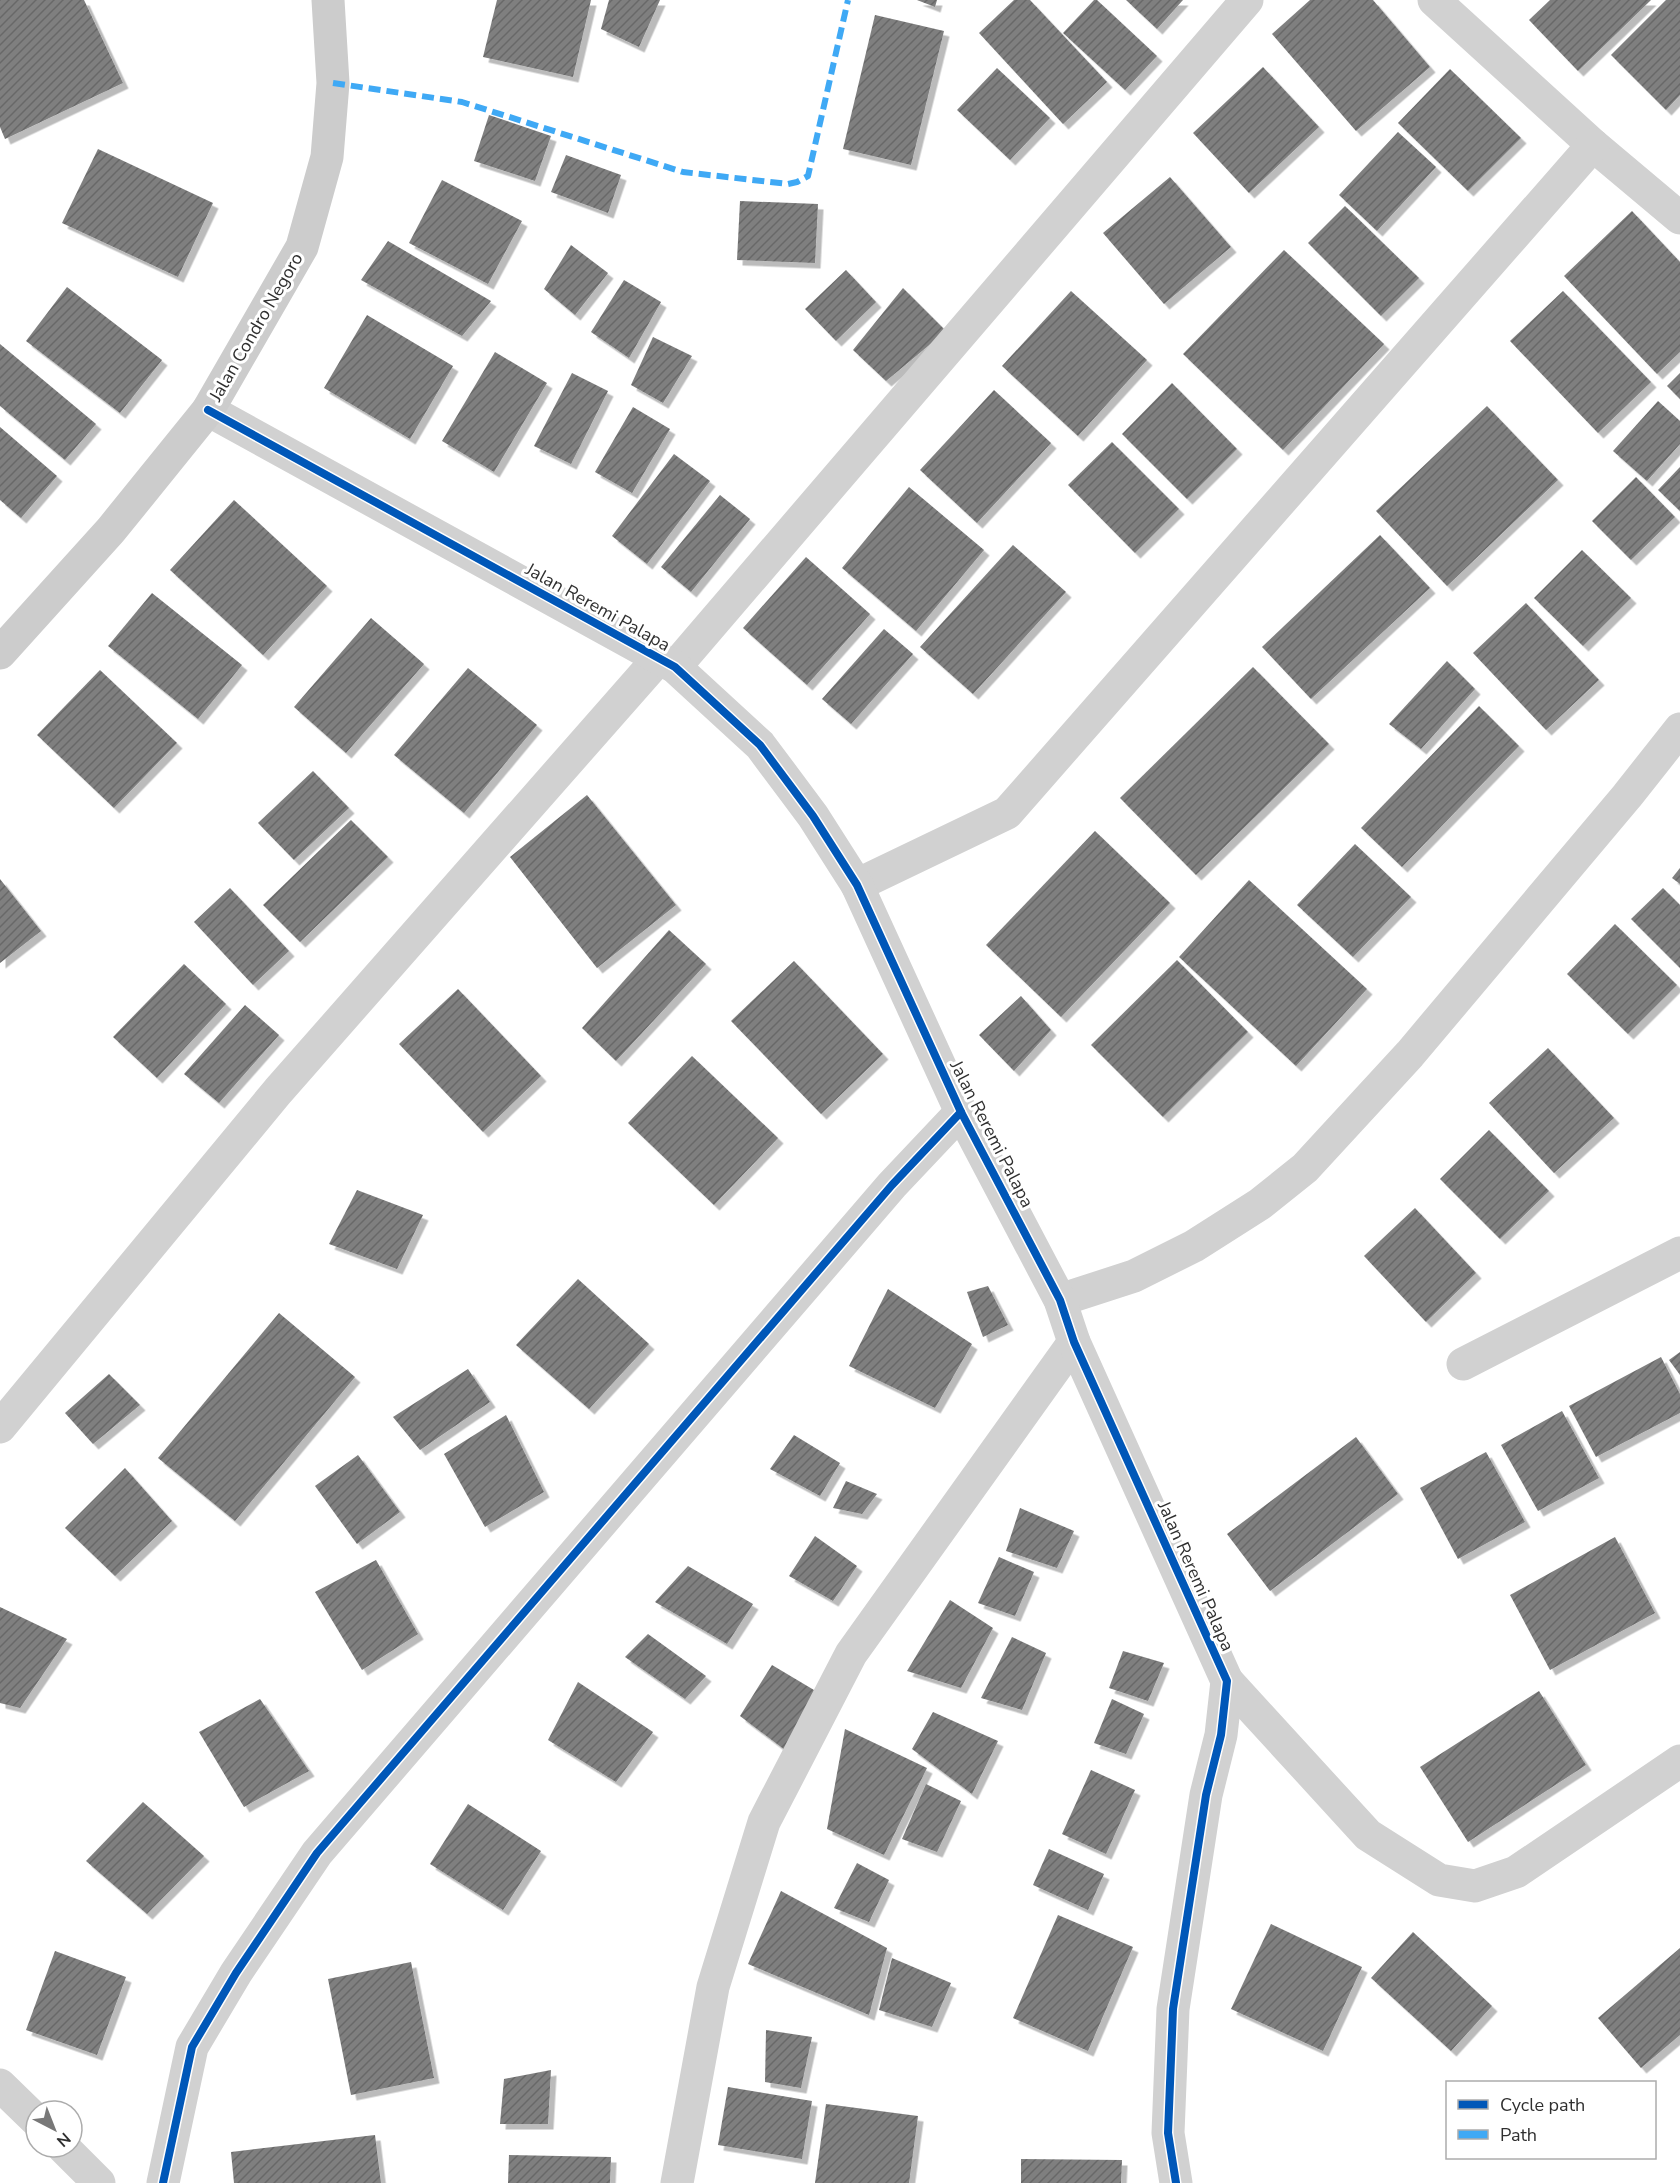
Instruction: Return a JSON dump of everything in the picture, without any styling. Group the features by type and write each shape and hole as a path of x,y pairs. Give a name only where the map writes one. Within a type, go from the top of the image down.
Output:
{"main road":[{"name":"Jalan Condro Negoro","path":"0,653 111,530 208,410 302,247 327,157 333,83 328,0"}],"street":[{"path":"0,1427 278,1091 667,662 1247,0"},
{"path":"1434,0 1593,145 1680,218"},
{"path":"857,885 1008,813 1593,145"},
{"name":"Jalan Reremi Palapa","path":"208,410 667,662 760,746 813,816 857,885 961,1112 1060,1300 1074,1342 1227,1681"},
{"path":"1060,1300 1134,1276 1194,1246 1260,1204 1305,1168 1410,1054 1628,796 1680,729"},
{"path":"163,2183 192,2047 236,1973 317,1853 892,1185 961,1112"},
{"path":"1463,1364 1680,1253"},
{"path":"677,2183 713,1987 764,1822 851,1654 1074,1342"},
{"path":"1227,1681 1368,1835 1439,1880 1475,1886 1516,1872 1680,1761"},
{"path":"1176,2183 1168,2133 1173,2009 1206,1795 1221,1735 1227,1681"},
{"path":"0,2085 24,2108"},
{"path":"75,2159 99,2183"}],"building":[{"path":"0,0 84,0 123,83 5,139 0,127"},
{"path":"497,0 591,0 573,77 483,57"},
{"path":"609,0 660,0 639,47 601,29"},
{"path":"917,0 937,0 935,7"},
{"path":"1014,0 1030,0 1107,82 1063,124 979,33"},
{"path":"1094,0 1097,0 1157,56 1125,90 1063,33"},
{"path":"1126,0 1183,0 1157,29"},
{"path":"1310,0 1373,0 1430,67 1356,131 1272,34"},
{"path":"1550,0 1651,0 1578,71 1529,20"},
{"path":"1666,0 1680,0 1680,95 1666,110 1611,55"},
{"path":"875,15 944,31 911,165 843,149"},
{"path":"1263,67 1319,127 1249,193 1193,133"},
{"path":"997,68 1050,118 1010,160 957,110"},
{"path":"1450,69 1521,138 1468,191 1398,123"},
{"path":"489,115 551,136 535,181 474,161"},
{"path":"1398,132 1436,167 1377,231 1339,195"},
{"path":"98,149 213,203 178,277 62,223"},
{"path":"566,155 621,175 608,213 551,192"},
{"path":"1170,177 1231,247 1164,304 1103,233"},
{"path":"442,180 522,221 488,284 409,243"},
{"path":"740,201 818,204 815,263 737,260"},
{"path":"1345,206 1419,278 1381,316 1308,243"},
{"path":"1632,211 1680,262 1680,352 1657,374 1564,276"},
{"path":"388,241 491,301 462,336 361,280"},
{"path":"571,245 608,273 575,315 544,289"},
{"path":"1284,250 1384,344 1283,450 1183,354"},
{"path":"846,270 876,302 836,341 805,309"},
{"path":"624,280 661,302 629,358 591,332"},
{"path":"67,287 162,360 120,413 26,341"},
{"path":"903,288 946,331 886,381 853,350"},
{"path":"1071,291 1147,360 1078,436 1002,366"},
{"path":"1563,291 1651,382 1598,433 1510,341"},
{"path":"367,315 453,366 410,439 324,388"},
{"path":"653,337 692,356 663,403 631,385"},
{"path":"0,344 96,424 65,460 0,406"},
{"path":"495,352 547,383 494,472 442,441"},
{"path":"572,373 608,391 571,464 534,446"},
{"path":"1680,373 1680,399 1667,386"},
{"path":"1172,383 1237,449 1187,499 1122,434"},
{"path":"994,390 1051,443 977,523 920,470"},
{"path":"1658,401 1680,421 1680,444 1647,481 1613,451"},
{"path":"1487,406 1558,480 1447,586 1376,511"},
{"path":"633,407 670,429 632,493 595,472"},
{"path":"0,427 57,476 21,518 0,500"},
{"path":"1112,442 1179,509 1135,553 1068,485"},
{"path":"674,454 710,481 647,564 612,536"},
{"path":"1680,467 1680,511 1658,490"},
{"path":"1636,477 1675,517 1631,560 1592,521"},
{"path":"909,487 984,550 916,631 842,568"},
{"path":"720,495 750,519 691,592 661,567"},
{"path":"234,500 327,586 263,655 170,570"},
{"path":"1380,535 1430,588 1311,699 1262,647"},
{"path":"1013,545 1066,592 973,694 920,647"},
{"path":"1582,550 1631,598 1583,646 1534,598"},
{"path":"806,557 870,614 807,685 743,628"},
{"path":"152,593 242,665 198,719 108,646"},
{"path":"1526,603 1599,680 1546,730 1473,653"},
{"path":"371,618 424,664 346,753 294,707"},
{"path":"884,629 913,654 851,724 822,699"},
{"path":"1447,661 1475,689 1421,749 1389,724"},
{"path":"1253,667 1329,744 1196,875 1120,798"},
{"path":"468,668 537,725 464,813 394,755"},
{"path":"100,670 177,743 114,808 37,735"},
{"path":"1479,706 1519,746 1402,867 1361,828"},
{"path":"313,771 349,808 294,860 258,823"},
{"path":"587,795 676,905 597,968 510,857"},
{"path":"351,820 388,857 300,942 263,905"},
{"path":"1095,831 1170,903 1061,1017 986,945"},
{"path":"1355,844 1411,897 1353,957 1297,905"},
{"path":"1680,868 1680,884 1672,878"},
{"path":"0,879 41,931 0,963"},
{"path":"1249,880 1367,989 1296,1066 1179,957"},
{"path":"230,888 289,951 253,985 194,922"},
{"path":"1663,888 1680,905 1680,968 1631,919"},
{"path":"1615,924 1677,985 1628,1034 1567,974"},
{"path":"669,930 706,964 616,1061 582,1028"},
{"path":"1177,960 1248,1032 1163,1117 1091,1045"},
{"path":"794,961 883,1054 821,1114 731,1021"},
{"path":"184,964 226,1004 157,1078 113,1037"},
{"path":"458,989 541,1076 483,1132 399,1044"},
{"path":"1021,996 1051,1030 1014,1071 979,1035"},
{"path":"245,1005 279,1035 219,1103 184,1074"},
{"path":"1548,1048 1614,1118 1554,1173 1489,1103"},
{"path":"692,1056 778,1138 714,1205 628,1123"},
{"path":"1489,1130 1549,1191 1500,1239 1440,1179"},
{"path":"357,1190 423,1215 397,1269 329,1244"},
{"path":"1415,1208 1476,1273 1426,1322 1364,1256"},
{"path":"578,1279 649,1344 589,1409 516,1345"},
{"path":"988,1286 1008,1325 983,1337 967,1292"},
{"path":"888,1289 972,1344 935,1408 849,1366"},
{"path":"279,1313 355,1377 235,1521 158,1458"},
{"path":"1680,1352 1680,1375 1669,1360"},
{"path":"1661,1357 1680,1394 1680,1413 1596,1457 1569,1406"},
{"path":"468,1369 490,1402 420,1450 393,1417"},
{"path":"109,1374 140,1405 93,1444 65,1413"},
{"path":"1562,1411 1599,1478 1538,1511 1501,1445"},
{"path":"506,1415 544,1492 485,1527 444,1454"},
{"path":"794,1435 840,1463 820,1496 770,1469"},
{"path":"1356,1437 1398,1494 1270,1591 1227,1534"},
{"path":"1486,1452 1525,1522 1458,1559 1420,1488"},
{"path":"358,1455 400,1512 357,1544 315,1486"},
{"path":"125,1468 172,1521 115,1576 65,1528"},
{"path":"846,1481 877,1494 862,1514 833,1508"},
{"path":"1020,1508 1074,1531 1057,1568 1006,1551"},
{"path":"815,1536 857,1566 833,1601 789,1576"},
{"path":"1615,1537 1655,1613 1550,1670 1510,1595"},
{"path":"999,1557 1034,1572 1015,1616 978,1603"},
{"path":"376,1560 418,1634 362,1670 315,1592"},
{"path":"688,1566 753,1604 727,1644 655,1602"},
{"path":"950,1600 993,1628 961,1688 907,1671"},
{"path":"0,1607 67,1639 20,1708 0,1703"},
{"path":"648,1634 706,1676 685,1699 625,1657"},
{"path":"1012,1637 1046,1653 1022,1710 981,1698"},
{"path":"1123,1651 1164,1663 1148,1701 1109,1688"},
{"path":"772,1665 819,1693 785,1750 740,1716"},
{"path":"578,1682 653,1732 616,1782 548,1740"},
{"path":"1539,1691 1586,1765 1468,1842 1420,1767"},
{"path":"260,1699 309,1771 244,1807 199,1732"},
{"path":"1112,1699 1144,1714 1126,1754 1094,1743"},
{"path":"933,1712 998,1741 972,1794 912,1749"},
{"path":"845,1729 927,1768 884,1855 827,1829"},
{"path":"1091,1770 1135,1790 1106,1854 1062,1834"},
{"path":"926,1784 961,1801 937,1852 902,1839"},
{"path":"143,1802 204,1856 147,1914 86,1861"},
{"path":"468,1804 541,1851 503,1910 430,1864"},
{"path":"1049,1849 1104,1874 1088,1910 1033,1885"},
{"path":"857,1863 889,1880 869,1922 834,1908"},
{"path":"781,1891 887,1948 869,2015 748,1964"},
{"path":"1058,1915 1133,1947 1088,2051 1013,2018"},
{"path":"1271,1924 1362,1967 1323,2051 1231,2009"},
{"path":"1413,1932 1492,2006 1451,2051 1371,1978"},
{"path":"1680,1948 1680,2035 1641,2068 1598,2018"},
{"path":"55,1951 126,1977 97,2055 26,2030"},
{"path":"892,1958 951,1983 932,2027 879,2010"},
{"path":"411,1962 434,2078 351,2095 328,1979"},
{"path":"766,2030 812,2037 801,2088 765,2082"},
{"path":"551,2070 548,2124 500,2124 504,2079"},
{"path":"728,2087 812,2101 802,2159 718,2145"},
{"path":"826,2104 918,2116 909,2183 815,2183"},
{"path":"375,2135 381,2183 234,2183 231,2152"},
{"path":"509,2155 611,2157 610,2183 508,2183"},
{"path":"1021,2159 1122,2160 1121,2183 1021,2183"}],"marked path":[{"path":"333,83 462,102 683,172 788,184 808,176 848,0"}],"cycle path":[{"path":"208,410 675,667 760,745 813,816 857,885 961,1112 1060,1300 1074,1342 1227,1681 1221,1735 1206,1795 1173,2009 1168,2133 1176,2183"},
{"path":"163,2183 192,2047 236,1973 317,1853 892,1185 961,1112"}]}
